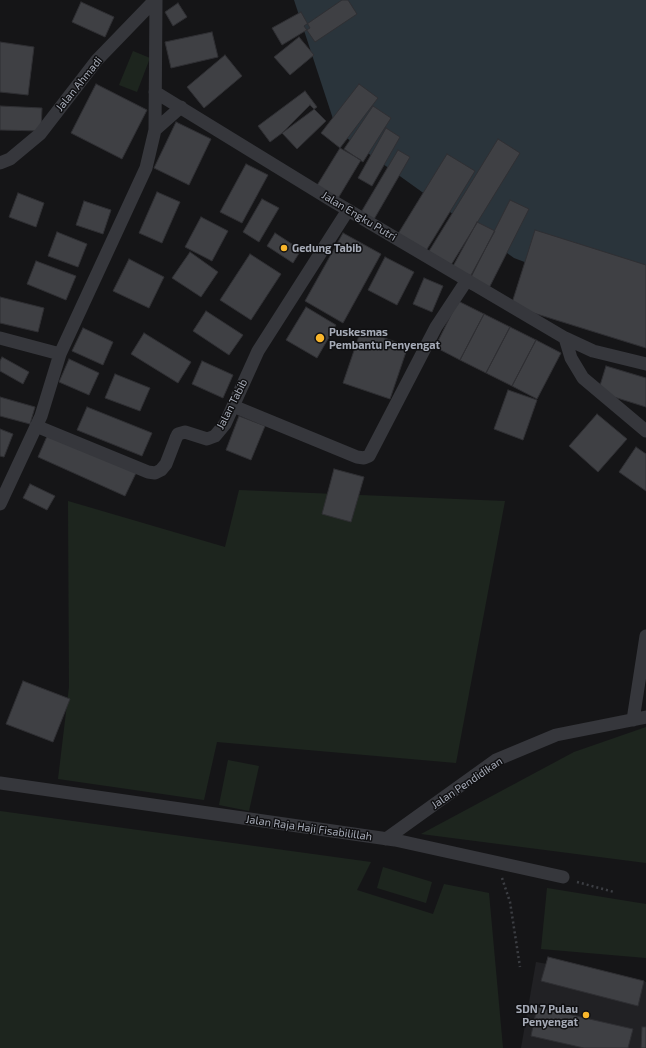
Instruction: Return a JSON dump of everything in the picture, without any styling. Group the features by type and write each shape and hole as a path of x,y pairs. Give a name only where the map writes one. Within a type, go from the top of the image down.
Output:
{"street":[{"path":"0,504 41,416 60,354 146,168 155,130 155,0"},
{"name":"Jalan Ahmadi","path":"0,163 10,159 40,134 97,60 155,0"},
{"name":"Jalan Engku Putri","path":"155,92 348,210 565,338 593,351 646,364"},
{"path":"155,130 181,107"},
{"name":"Jalan Tabib","path":"36,426 148,472 155,473 166,464 178,434 185,432 207,438 215,436 225,424 258,351 348,210"},
{"path":"233,406 357,457 364,458 369,456 436,327 467,280"},
{"path":"0,338 60,354"},
{"path":"565,338 571,358 582,378 646,431"},
{"path":"633,720 646,636"},
{"name":"Jalan Pendidikan","path":"386,839 496,760 556,735 646,717"},
{"name":"Jalan Raja Haji Fisabilillah","path":"0,783 386,839 563,878"}],"path":[{"path":"497,863 510,902 520,967"},
{"path":"563,878 614,892"}],"shaded area":[{"path":"294,0 646,0 646,308 514,258 337,131"},
{"path":"133,51 150,58 137,92 119,85"},
{"path":"239,490 505,501 456,763 217,742 204,800 58,779 69,687 68,501 225,547"},
{"path":"646,727 646,863 421,834 574,752"},
{"path":"228,760 259,766 249,811 219,805"},
{"path":"0,811 371,862 357,890 433,914 444,884 489,893 503,1048 0,1048"},
{"path":"383,867 432,882 426,903 377,888"},
{"path":"547,888 646,904 646,958 541,949"},
{"name":"SDN 7 Pulau Penyengat","path":"536,962 646,982 646,1048 521,1048"}],"building":[{"path":"342,0 348,0 357,14 315,42 304,26"},
{"path":"81,2 114,17 105,37 72,22"},
{"path":"178,3 187,17 173,26 165,12"},
{"path":"301,12 310,28 282,45 272,28"},
{"path":"212,32 218,57 171,68 165,42"},
{"path":"299,37 314,55 290,75 274,57"},
{"path":"0,42 34,47 28,95 0,92"},
{"path":"225,55 242,76 204,108 187,87"},
{"path":"96,84 147,110 122,159 71,133"},
{"path":"359,84 378,98 340,148 321,133"},
{"path":"305,91 317,107 270,142 258,126"},
{"path":"310,105 326,121 297,149 282,133"},
{"path":"0,106 42,108 41,131 0,130"},
{"path":"373,106 391,118 363,162 344,149"},
{"path":"176,122 211,139 189,185 154,168"},
{"path":"386,128 400,137 372,186 358,178"},
{"path":"498,139 520,153 448,270 426,256"},
{"path":"340,148 361,160 337,200 316,187"},
{"path":"398,150 410,157 373,221 360,214"},
{"path":"447,154 475,171 421,259 393,242"},
{"path":"246,164 268,175 242,223 220,212"},
{"path":"157,192 180,202 162,243 139,233"},
{"path":"18,193 44,203 36,227 9,217"},
{"path":"262,199 279,208 259,242 243,232"},
{"path":"510,200 529,209 485,296 466,287"},
{"path":"84,201 111,210 103,234 76,225"},
{"path":"201,217 228,231 212,261 185,247"},
{"path":"477,222 495,231 470,277 452,268"},
{"path":"535,230 646,265 646,348 511,306"},
{"path":"57,232 87,244 78,267 48,256"},
{"name":"Gedung Tabib","path":"275,233 301,250 293,263 267,246"},
{"path":"343,233 381,254 343,323 305,301"},
{"path":"190,252 218,272 201,297 172,278"},
{"path":"250,254 281,274 251,320 220,300"},
{"path":"385,257 414,272 397,305 368,290"},
{"path":"129,259 164,277 149,308 113,291"},
{"path":"36,261 76,276 66,300 27,284"},
{"path":"424,278 443,286 432,312 413,304"},
{"path":"0,297 44,308 38,332 0,323"},
{"path":"458,301 484,314 460,360 435,347"},
{"path":"306,307 336,325 317,358 286,340"},
{"path":"206,311 243,335 229,355 193,331"},
{"path":"484,314 510,327 486,373 460,360"},
{"path":"510,327 536,340 512,386 486,373"},
{"path":"83,328 113,342 103,365 72,351"},
{"path":"361,330 408,346 390,399 343,383"},
{"path":"144,333 191,362 178,383 131,354"},
{"path":"536,340 561,353 537,399 512,386"},
{"path":"2,357 29,372 23,384 0,371 0,361"},
{"path":"69,359 99,373 89,395 59,382"},
{"path":"202,361 233,375 223,398 192,384"},
{"path":"606,366 646,378 646,407 598,392"},
{"path":"115,374 150,388 140,411 105,398"},
{"path":"508,390 537,400 523,440 494,429"},
{"path":"0,397 35,407 30,424 0,416"},
{"path":"87,407 152,433 142,456 77,430"},
{"path":"597,414 627,439 598,472 569,446"},
{"path":"239,416 265,426 251,460 226,450"},
{"path":"0,429 13,434 4,457 0,456"},
{"path":"48,434 136,473 125,496 38,457"},
{"path":"636,447 646,454 646,491 619,472"},
{"path":"334,469 364,477 351,522 322,514"},
{"path":"30,484 55,496 47,510 23,498"},
{"path":"23,681 70,699 53,742 6,724"},
{"path":"548,957 644,981 638,1006 541,981"},
{"path":"537,1007 633,1029 628,1048 584,1048 531,1036"},
{"path":"642,1027 646,1027 646,1048 641,1048"}],"place":[{"name":"Gedung Tabib","path":"284,248"},
{"name":"Puskesmas Pembantu Penyengat","path":"320,338"},
{"name":"SDN 7 Pulau Penyengat","path":"586,1015"}]}
